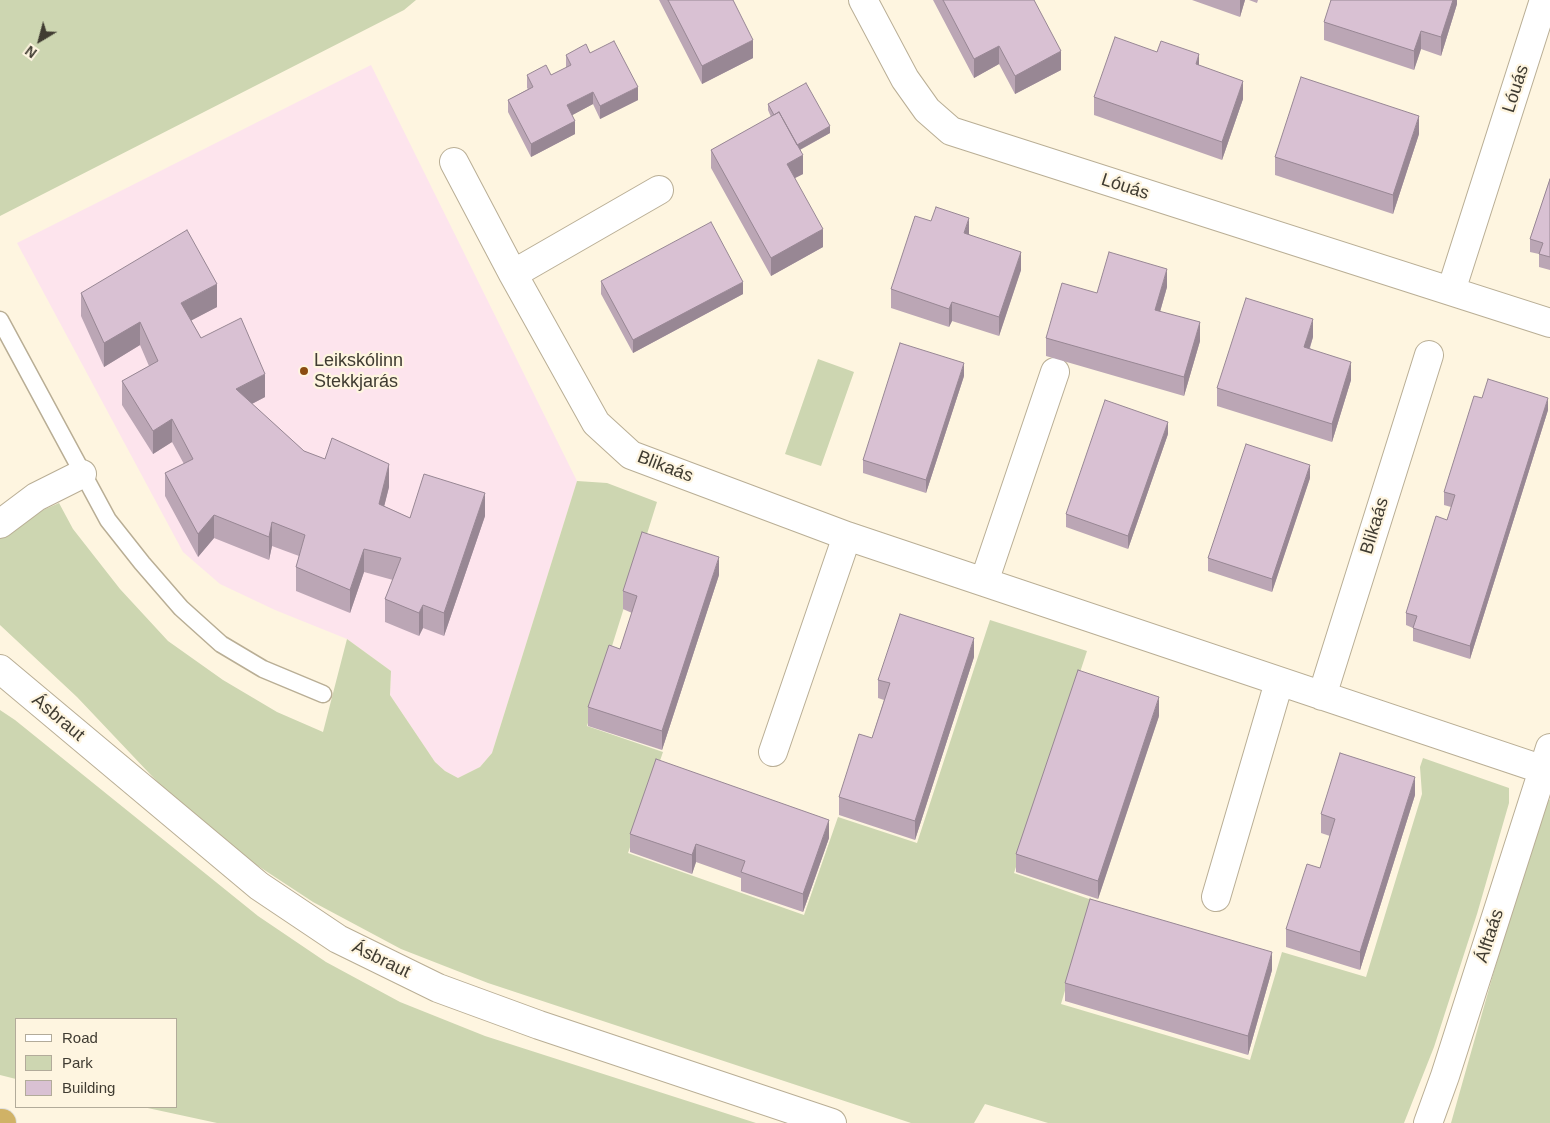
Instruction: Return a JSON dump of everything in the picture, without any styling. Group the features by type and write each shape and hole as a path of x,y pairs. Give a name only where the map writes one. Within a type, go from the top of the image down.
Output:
{"street":[{"name":"Lóuás","path":"863,0 905,79 927,110 951,131 1550,323"},
{"name":"Lóuás","path":"1451,291 1544,0"},
{"name":"Blikaás","path":"454,162 513,274 596,423 631,455 846,536 1279,682 1548,763"},
{"path":"513,274 659,190"},
{"name":"Blikaás","path":"1322,696 1429,355"},
{"path":"984,582 1055,372"},
{"path":"0,524 36,497 82,474"},
{"path":"773,752 846,536"},
{"name":"Ásbraut","path":"0,669 259,886 338,939 438,988 832,1123"},
{"path":"1216,897 1279,682"},
{"name":"Álftaás","path":"1428,1123 1548,763"}],"lane":[{"path":"0,320 108,520 142,563 181,608 221,644 263,670 323,694"}],"shaded area":[{"name":"Leikskólinn Stekkjarás","path":"371,65 577,481 492,753 480,767 458,778 445,771 435,762 390,695 391,671 347,639 275,610 220,584 183,552 17,243"}],"green space":[{"path":"0,0 416,0 404,10 0,216"},
{"path":"818,359 854,372 821,466 785,454"},
{"path":"577,481 607,483 657,502 587,726 663,752 628,853 804,915 838,817 917,843 990,620 1087,651 1014,873 1092,900 1061,1004 1250,1060 1282,952 1366,977 1422,794 1420,767 1423,758 1509,788 1509,803 1477,914 1434,1047 1404,1123 1048,1123 985,1104 974,1123 911,1123 488,983 401,949 313,902 246,858 167,792 77,697 0,625 0,537 23,519 59,503 73,529 120,589 168,641 223,680 277,712 323,732 347,639 391,671 390,695 435,762 445,771 458,778 480,767 492,753"},
{"path":"0,710 15,720 258,916 326,962 400,1002 485,1036 756,1123 217,1123 148,1108 178,1108 178,1018 15,1018 15,1079 0,1075"},
{"path":"1550,799 1550,1123 1451,1123 1532,837 1545,805"}],"building":[{"path":"668,0 733,0 753,40 702,66"},
{"path":"943,0 1034,0 1061,51 1015,76 999,46 974,59"},
{"path":"1331,0 1453,0 1441,37 1421,31 1414,51 1324,22"},
{"path":"1115,37 1157,52 1161,41 1199,54 1196,64 1243,81 1222,142 1094,97"},
{"path":"614,41 638,87 600,106 593,92 567,105 575,121 531,144 508,100 533,87 527,75 546,65 551,75 571,65 566,55 586,44 590,53"},
{"path":"1301,77 1419,116 1393,195 1275,157"},
{"path":"806,83 830,126 797,145 779,112 774,115 768,104"},
{"path":"779,112 803,155 787,164 823,229 771,258 711,150"},
{"path":"1550,179 1550,257 1539,254 1543,243 1530,239"},
{"path":"936,207 969,218 964,233 1021,252 999,317 952,302 949,309 891,289 915,216 931,221"},
{"path":"711,222 743,282 633,340 601,281"},
{"path":"187,230 217,284 181,303 201,338 241,318 265,374 236,389 304,451 325,459 332,438 389,464 379,504 410,518 424,474 485,493 444,613 423,605 419,613 385,599 401,558 364,549 350,590 296,567 305,535 272,522 269,537 214,515 198,534 165,473 193,459 172,419 153,431 122,381 158,361 140,322 104,343 81,293"},
{"path":"1109,252 1167,269 1155,310 1200,322 1184,377 1046,338 1062,283 1097,293"},
{"path":"1246,298 1313,319 1304,347 1351,362 1332,424 1217,388"},
{"path":"900,343 964,363 926,480 863,460"},
{"path":"1488,379 1548,398 1470,646 1413,628 1417,616 1406,613 1436,516 1447,520 1455,495 1444,492 1474,396 1482,398"},
{"path":"1105,400 1168,422 1128,536 1066,514"},
{"path":"1246,444 1310,465 1272,579 1208,558"},
{"path":"642,532 719,557 662,731 588,707 609,645 620,649 637,596 623,591"},
{"path":"900,614 974,638 915,821 839,797 859,734 872,738 890,683 878,680"},
{"path":"1078,670 1159,697 1098,881 1016,854"},
{"path":"1340,753 1415,777 1360,952 1286,929 1307,864 1320,868 1335,819 1321,814"},
{"path":"656,759 829,820 803,894 741,872 745,861 696,844 692,855 630,834"},
{"path":"1090,899 1272,952 1248,1036 1065,983"}],"place":[{"name":"Leikskólinn Stekkjarás","path":"304,371"}]}
